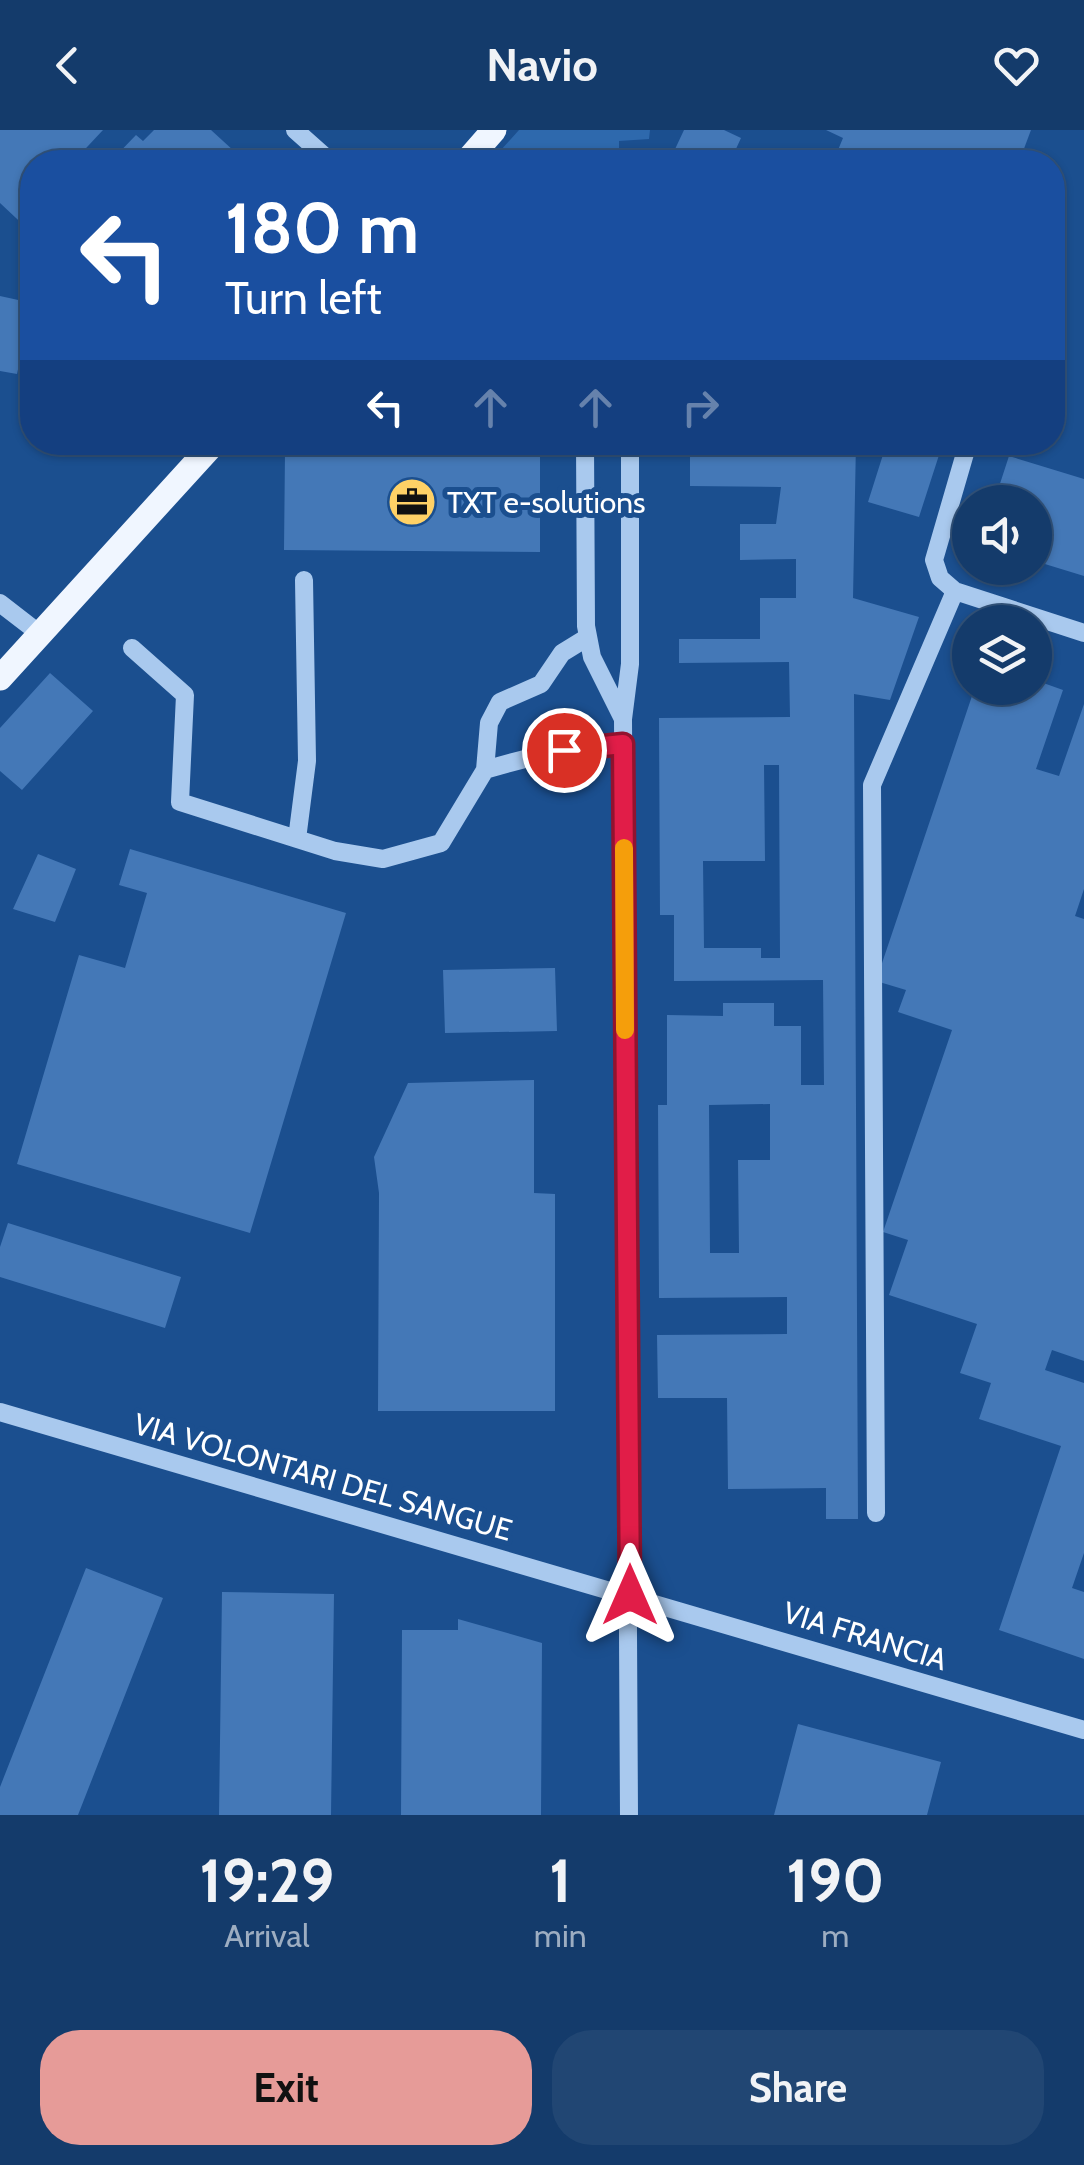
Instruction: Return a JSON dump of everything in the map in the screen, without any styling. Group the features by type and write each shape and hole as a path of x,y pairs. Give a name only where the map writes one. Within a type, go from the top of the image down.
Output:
{"main road":[{"path":"476,150 494,130"},
{"path":"0,678 202,455"}],"street":[{"path":"295,130 318,150"},
{"path":"585,455 588,637 592,657 623,720"},
{"path":"630,455 630,664 623,720 630,1815"},
{"path":"965,455 934,560 940,578 955,591 1084,634"},
{"path":"297,838 307,760 304,580"},
{"path":"876,1513 872,784 955,591"},
{"path":"0,603 40,634"},
{"path":"132,648 185,695 180,802 335,851 383,858 441,843 485,770 489,723 500,702 540,684 562,652 588,637"},
{"path":"485,770 538,754 623,744"},
{"name":"VIA VOLONTARI DEL SANGUE","path":"0,1412 630,1595"},
{"name":"VIA FRANCIA","path":"630,1595 1084,1730"}],"shaded area":[{"path":"519,130 650,130 649,139 619,141 619,150 501,150"}],"building":[{"path":"0,130 103,130 84,150 20,150 20,222 0,203"},
{"path":"154,130 211,130 233,150 122,150 136,135 143,141"},
{"path":"684,130 724,130 741,138 736,150 675,150"},
{"path":"826,130 1031,130 1024,150 838,150 843,138"},
{"path":"0,296 20,300 20,360 17,374 0,371"},
{"name":"TXT e-solutions","path":"285,455 540,455 540,552 284,550"},
{"path":"690,455 856,455 853,598 919,617 890,700 854,694 858,1519 826,1519 826,1488 728,1489 727,1398 658,1398 657,1335 787,1334 787,1297 659,1298 658,1105 667,1105 667,1015 723,1016 723,1003 774,1003 774,1026 801,1026 801,1085 824,1085 823,980 674,981 674,915 660,915 659,718 790,717 789,662 679,663 679,639 760,639 760,598 796,598 796,559 740,560 740,524 776,524 781,487 690,486","holes":["764,765 779,765 780,958 761,958 761,948 704,948 703,861 765,861","770,1104 770,1160 738,1160 739,1253 710,1253 709,1105"]},
{"path":"883,455 939,455 919,517 868,502"},
{"path":"1009,456 1084,479 1084,576 1052,566 1052,485 1000,485"},
{"path":"50,673 93,711 22,790 0,771 0,728"},
{"path":"1052,686 1063,690 1036,769 1059,776 1084,704 1084,889 1075,916 1084,919 1084,1361 1052,1350 1045,1370 1084,1383 1084,1553 1072,1588 1084,1592 1084,1659 999,1630 1061,1446 979,1419 991,1383 960,1373 977,1324 889,1295 908,1240 883,1232 952,1030 898,1012 906,990 876,981 969,705 1052,705"},
{"path":"130,849 346,913 250,1233 17,1164 79,955 125,968 147,893 119,885"},
{"path":"38,854 76,869 55,922 13,909"},
{"path":"555,968 557,1031 445,1033 443,970"},
{"path":"534,1080 534,1193 555,1194 555,1411 378,1411 379,1193 374,1157 408,1083"},
{"path":"8,1223 181,1277 165,1328 0,1277 0,1247"},
{"path":"86,1568 163,1598 78,1815 0,1815 0,1787"},
{"path":"222,1592 334,1594 331,1815 219,1815"},
{"path":"458,1619 542,1643 541,1815 401,1815 402,1630 458,1630"},
{"path":"798,1724 941,1762 927,1815 774,1815"}],"slow traffic":[{"path":"624,848 625,1030"}],"place":[{"name":"TXT e-solutions","path":"412,502"}],"route":[{"path":"564,750 623,744 630,1595"}]}
